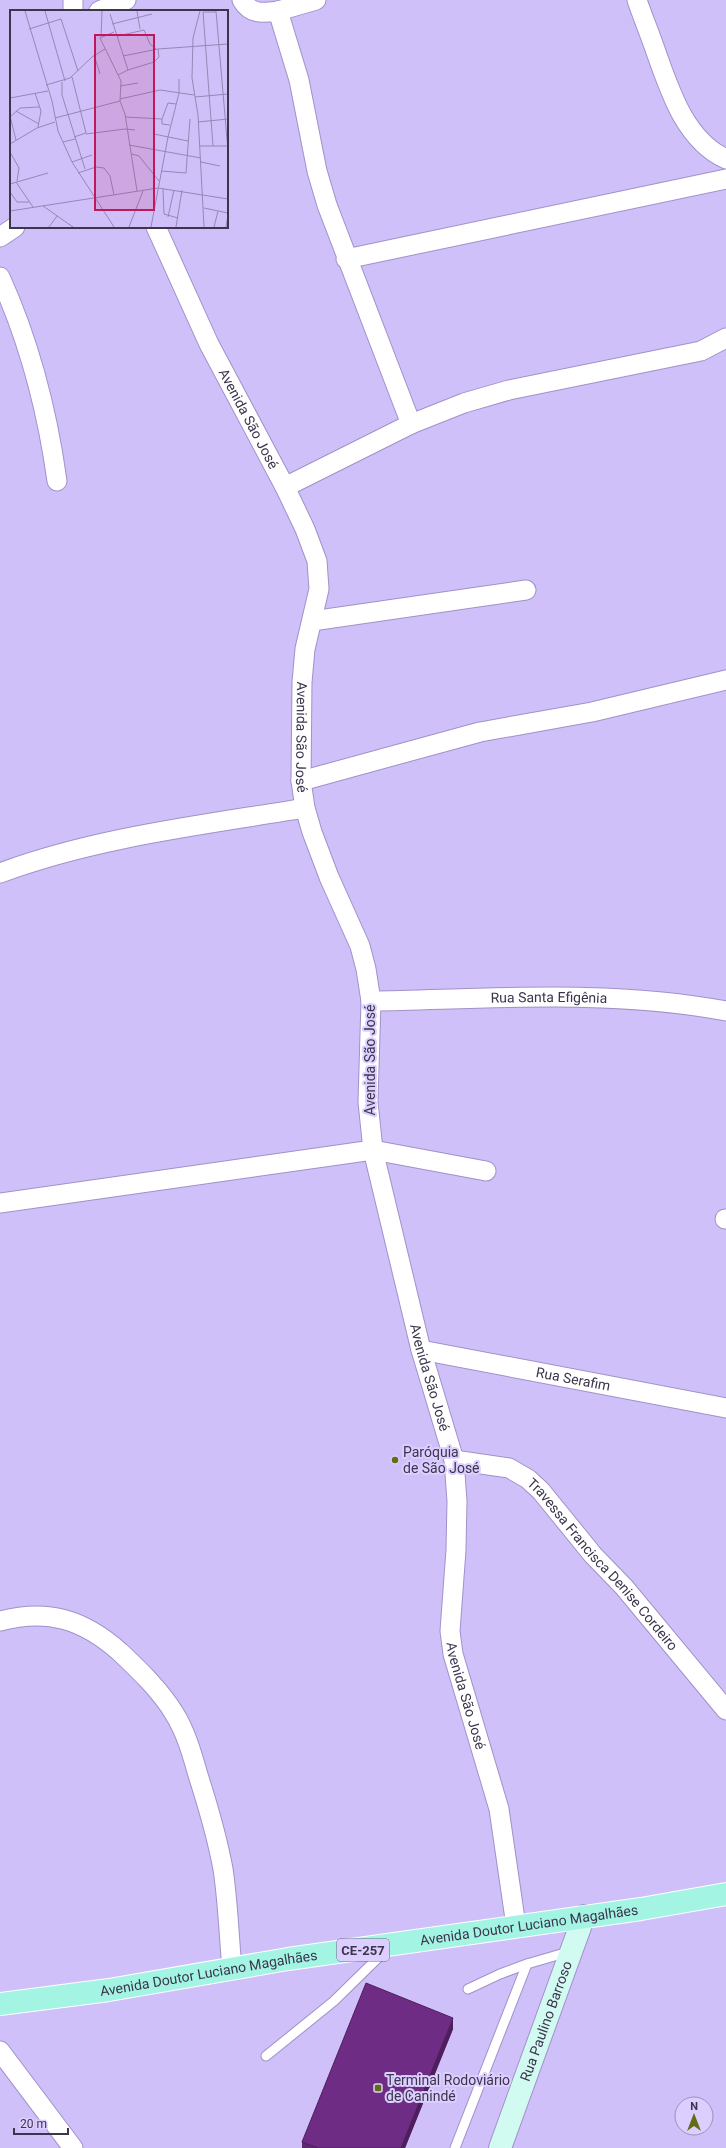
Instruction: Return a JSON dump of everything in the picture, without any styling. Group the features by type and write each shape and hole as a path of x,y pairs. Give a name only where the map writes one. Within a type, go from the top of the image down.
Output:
{"main road":[{"name":"Avenida Doutor Luciano Magalhães","path":"0,2004 109,1990 288,1959 390,1946 516,1926 641,1909 726,1894"}],"street":[{"path":"72,10 73,0"},
{"path":"101,10 126,0"},
{"path":"242,0 253,12 266,13 316,0"},
{"path":"637,0 676,105 693,131 715,154 726,159"},
{"path":"278,11 299,80 317,171 327,205 346,259 411,424"},
{"path":"346,259 726,179"},
{"path":"0,237 14,228"},
{"name":"Avenida São José","path":"156,228 209,344 285,487 305,529 317,561 319,589 305,650 302,682 301,781 305,808 329,877 360,946 371,1001 368,1102 373,1150 421,1350 454,1460 457,1501 456,1550 450,1631 453,1654 499,1809 516,1926"},
{"path":"0,277 16,312 37,378 51,438 57,481"},
{"path":"285,487 411,424 464,403 508,390 693,353 717,344 726,338"},
{"path":"312,621 526,590"},
{"path":"301,781 480,732 592,712 726,680"},
{"path":"0,873 50,857 90,847 180,829 305,808"},
{"name":"Rua Santa Efigênia","path":"371,1001 541,998 647,999 726,1011"},
{"path":"0,1203 373,1150 486,1170"},
{"name":"Rua Serafim","path":"421,1350 726,1408"},
{"name":"Travessa Francisca Denise Cordeiro","path":"454,1460 509,1468 528,1478 541,1491 593,1555 624,1587 726,1710"},
{"path":"0,1621 29,1616 52,1617 81,1624 104,1638 133,1664 174,1712 184,1732 207,1802 217,1844 227,1896 232,1969"},
{"name":"Rua Paulino Barroso","path":"500,2148 584,1916"},
{"path":"0,2050 73,2148"}],"lane":[{"path":"266,2056 334,2001 390,1946"},
{"path":"468,1989 500,1974 527,1964 571,1952"},
{"path":"455,2148 527,1964"}],"building":[{"name":"Terminal Rodoviário de Canindé","path":"366,1983 453,2018 401,2148 318,2148 302,2142"}],"place":[{"name":"Paróquia de São José","path":"395,1460"},
{"name":"Terminal Rodoviário de Canindé","path":"378,2088"}]}
